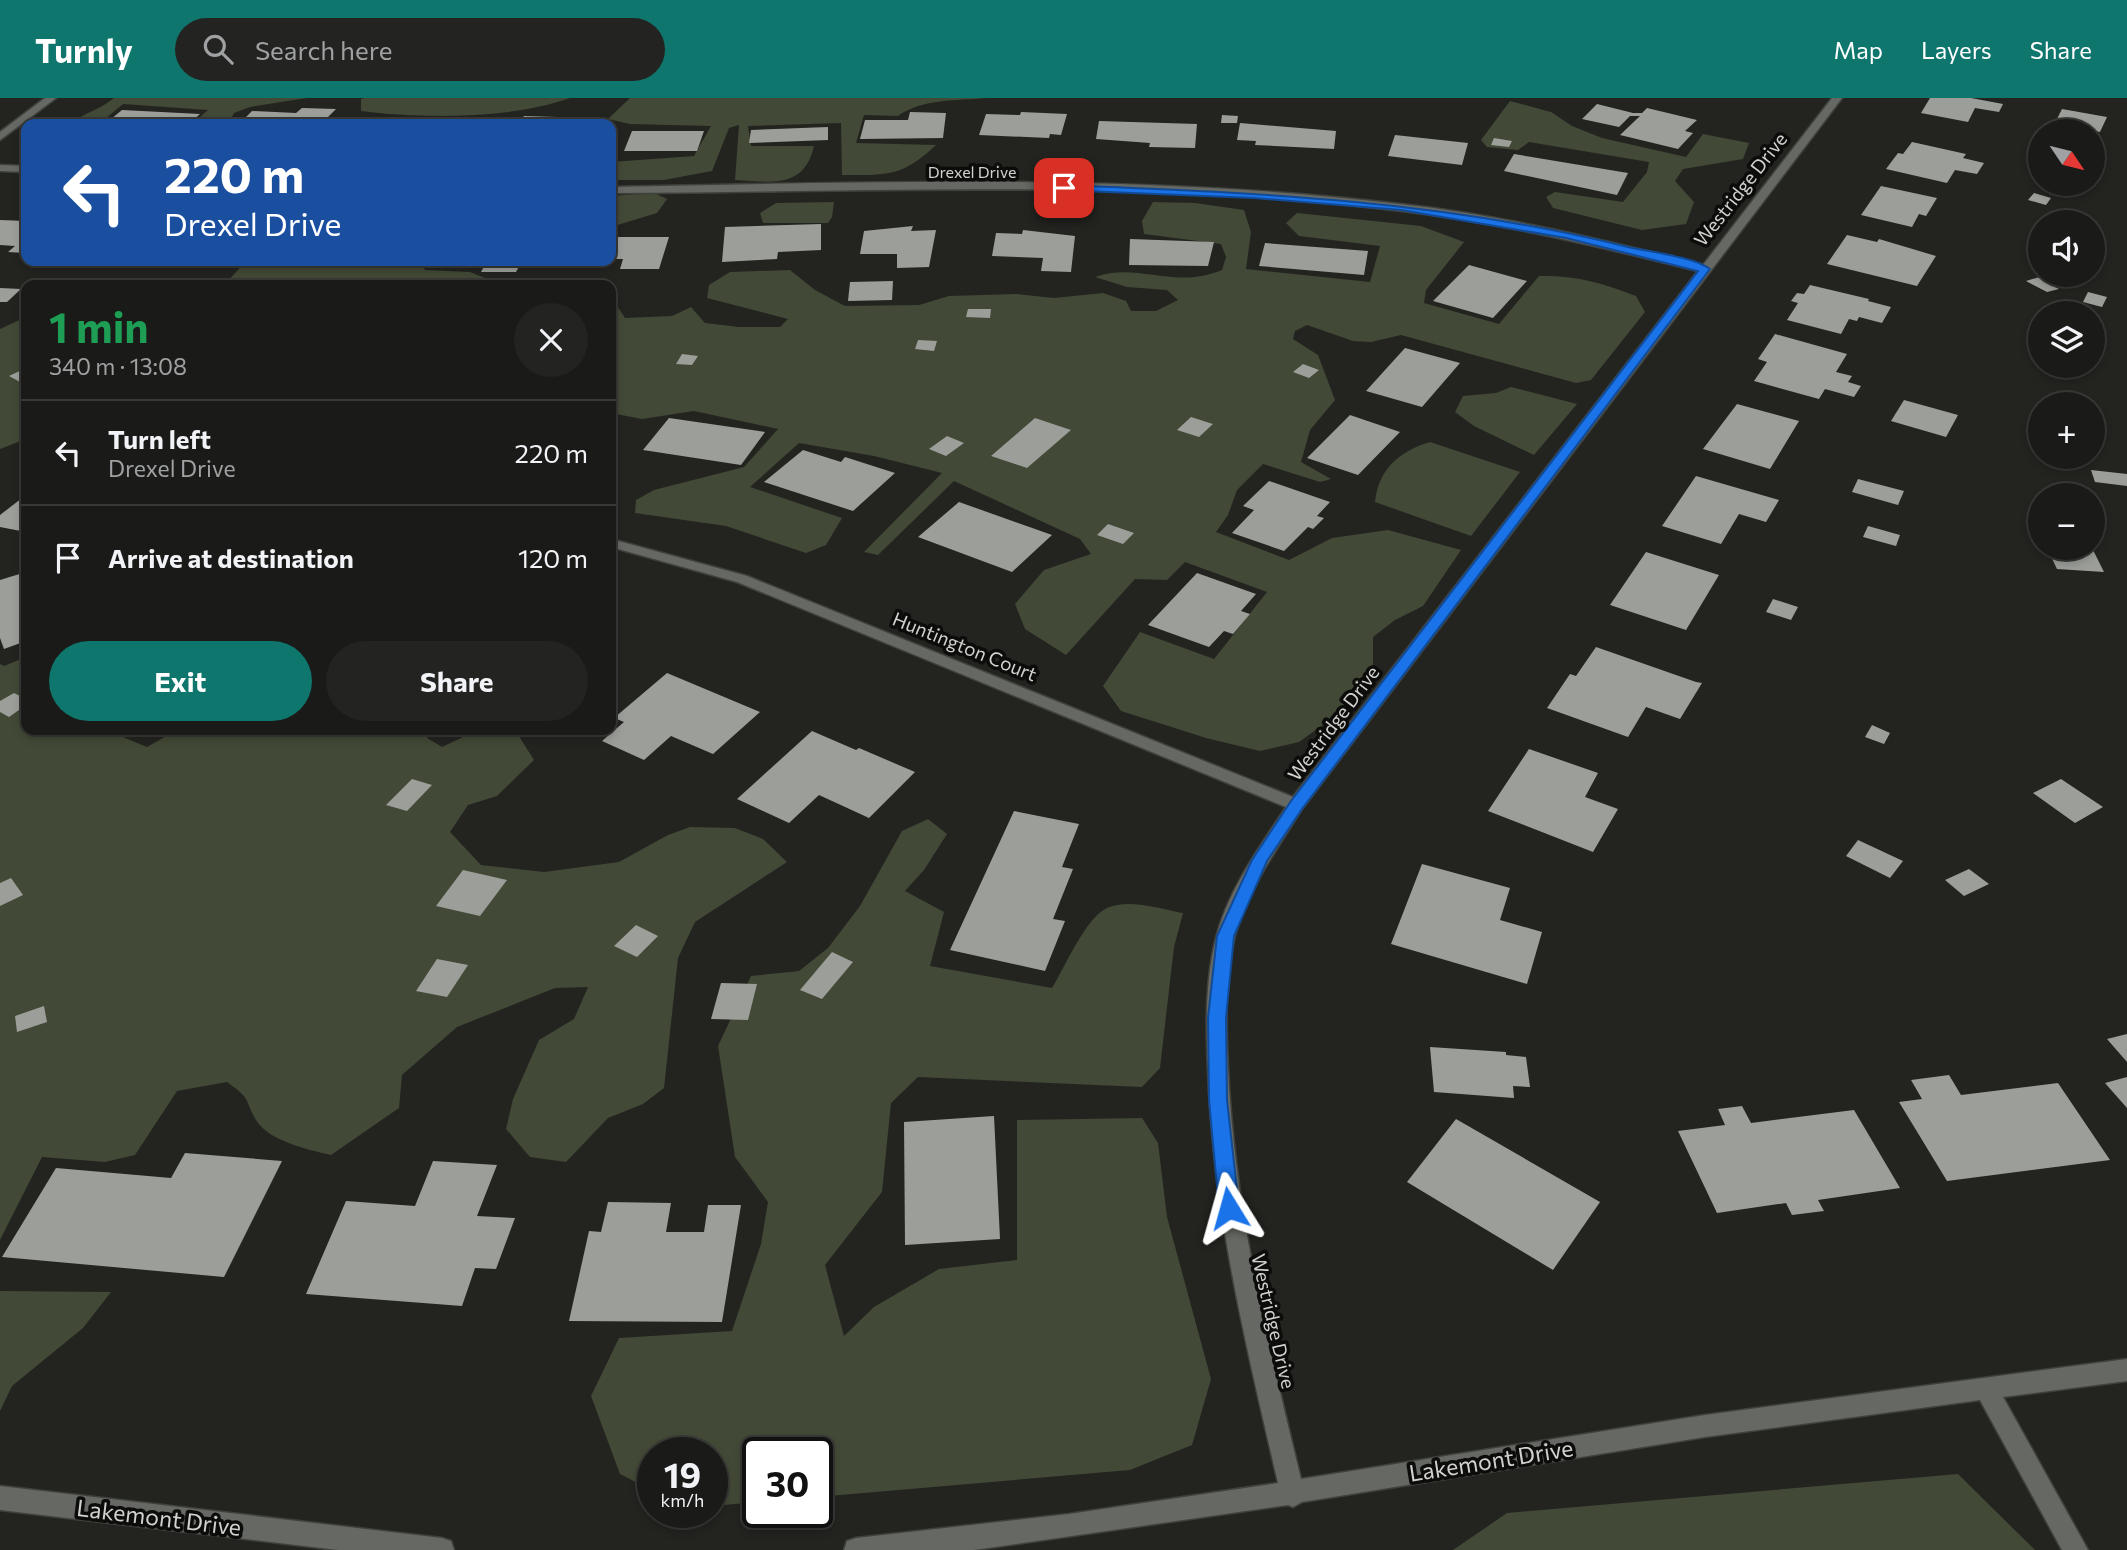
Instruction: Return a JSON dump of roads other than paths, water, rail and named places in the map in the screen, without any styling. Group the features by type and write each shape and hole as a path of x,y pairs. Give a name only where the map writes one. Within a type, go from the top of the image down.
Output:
{"street":[{"path":"24,119 51,98"},
{"name":"Westridge Drive","path":"1293,1494 1238,1262 1227,1195 1218,1100 1217,1018 1226,936 1260,860 1296,805 1837,98"},
{"path":"0,137 21,121"},
{"path":"0,168 21,169"},
{"name":"Drexel Drive","path":"616,190 967,186 1323,200 1503,222 1704,269"},
{"name":"Huntington Court","path":"616,544 742,579 1296,805"},
{"name":"Lakemont Drive","path":"856,1550 968,1540 1293,1494 1705,1426 2127,1370"},
{"path":"1986,1389 2076,1550"},
{"name":"Lakemont Drive","path":"0,1498 442,1550"}]}
